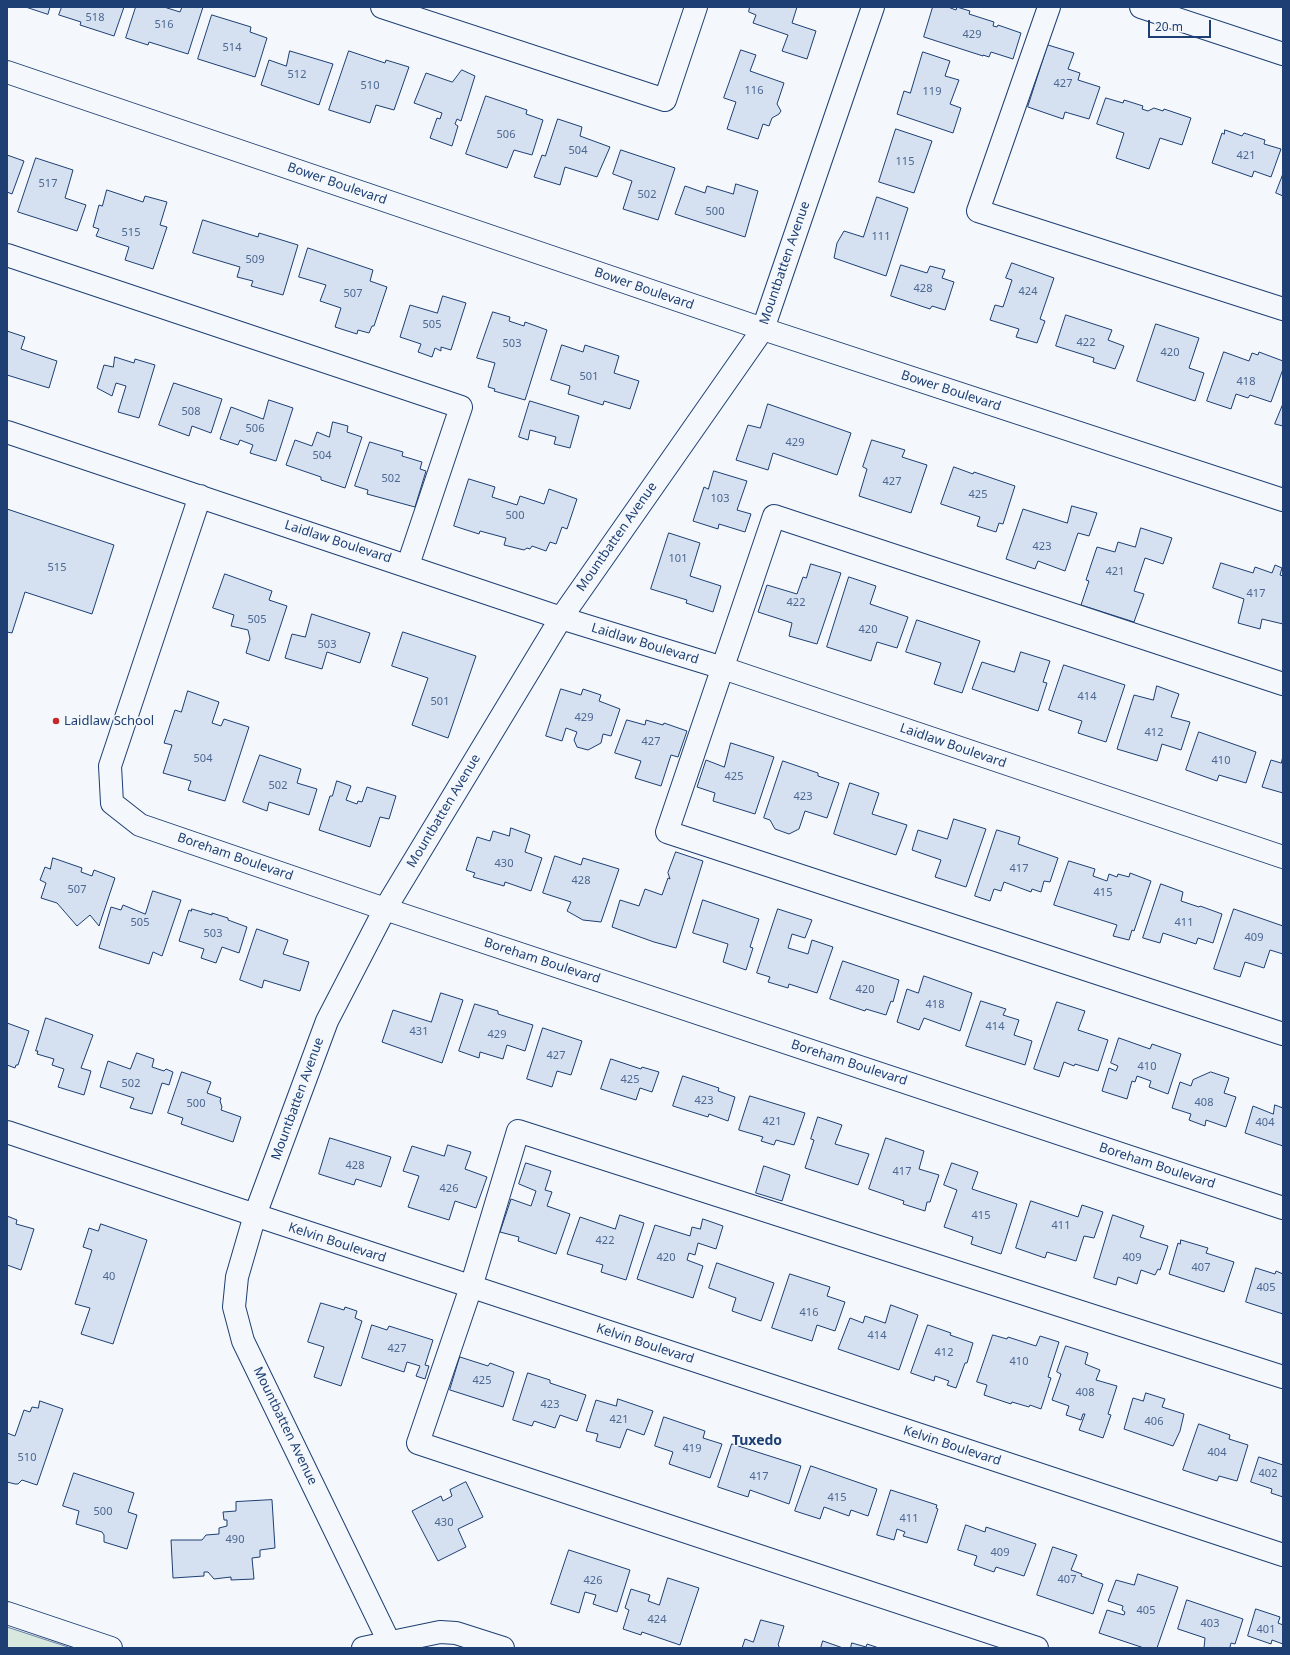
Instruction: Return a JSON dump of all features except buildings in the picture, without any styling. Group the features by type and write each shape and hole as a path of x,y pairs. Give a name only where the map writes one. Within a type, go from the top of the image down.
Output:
{"street":[{"path":"382,7 665,100 696,7"},
{"name":"Mountbatten Avenue","path":"391,1645 243,1340 234,1308 237,1277 255,1215 327,1022 385,909 561,618 763,329 873,7"},
{"path":"1049,7 978,211 1283,309"},
{"path":"1141,7 1283,54"},
{"name":"Bower Boulevard","path":"7,72 763,329 1283,500"},
{"path":"7,255 461,407 408,565"},
{"name":"Laidlaw Boulevard","path":"7,432 408,565 561,618 723,668 1283,857"},
{"name":"Boreham Boulevard","path":"200,496 110,766 112,803 140,824 385,909 1283,1208"},
{"path":"1283,684 774,516 667,832 1283,1034"},
{"path":"1036,1648 418,1443 471,1287 518,1131 1283,1377"},
{"name":"Kelvin Boulevard","path":"7,1132 1283,1555"},
{"path":"7,1613 111,1648"},
{"path":"363,1648 391,1645 440,1632 456,1633 503,1648"}],"shaded area":[{"path":"7,1627 71,1648 7,1648"}],"place":[{"name":"Laidlaw School","path":"56,721"}],"district":[{"name":"Tuxedo","path":"757,1441"}]}
